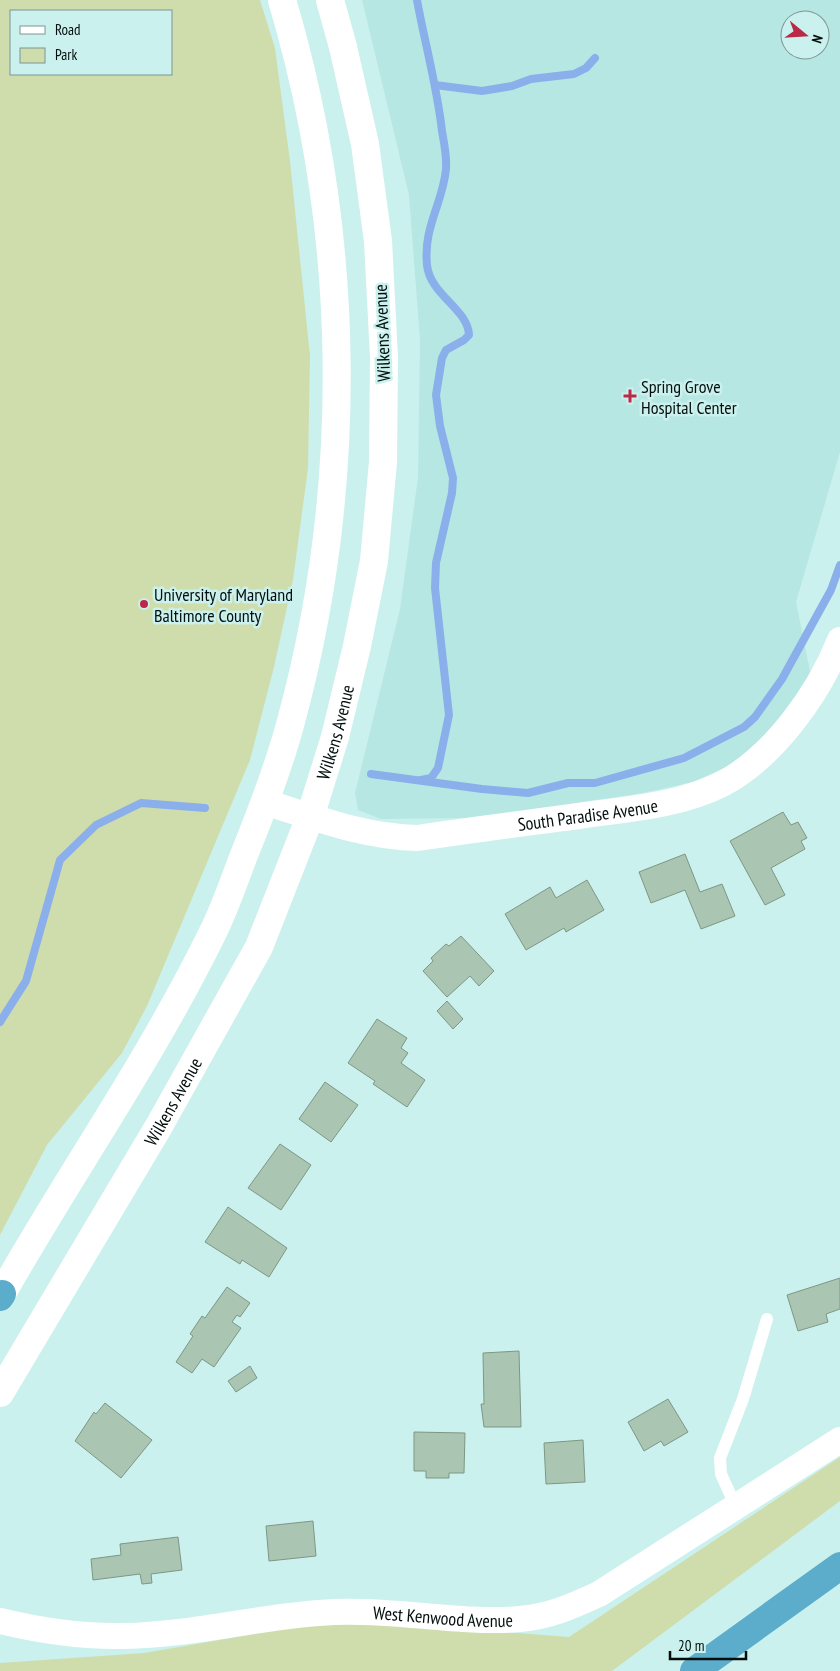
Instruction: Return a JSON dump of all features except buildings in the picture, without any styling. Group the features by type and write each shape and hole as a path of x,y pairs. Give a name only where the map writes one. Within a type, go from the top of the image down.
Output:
{"highway":[{"path":"694,1671 840,1566"}],"main road":[{"path":"1,1296 174,1007 214,930 265,802 290,726 311,636 326,554 334,456 336,358 332,246 318,147 299,56 282,0"},
{"name":"Wilkens Avenue","path":"0,1392 159,1126 259,947 310,817 335,737 358,646 374,561 383,462 384,358 378,241 365,144 330,0"}],"street":[{"name":"South Paradise Avenue","path":"265,802 365,833 393,838 418,838 642,808 686,799 723,783 762,754 789,727 814,692 840,640"},
{"name":"West Kenwood Avenue","path":"0,1621 40,1630 124,1636 334,1612 382,1611 520,1619 562,1611 599,1594 840,1440"}],"lane":[{"path":"736,1507 721,1474 720,1458 743,1399 767,1319"}],"shaded area":[{"name":"Spring Grove Hospital Center","path":"362,0 840,0 840,452 796,602 812,681 780,725 735,763 693,782 643,793 474,818 381,819 358,810 355,793 400,609 418,477 420,340 409,195"}],"green space":[{"name":"University of Maryland Baltimore County","path":"0,0 260,0 275,48 290,161 310,356 308,468 293,580 274,667 250,760 147,1006 122,1053 47,1145 0,1235"},
{"path":"840,1457 840,1501 612,1671 0,1671 0,1663 144,1653 341,1619 569,1637"}],"waterway":[{"path":"417,0 437,98 446,159 444,181 430,227 427,265 435,285 462,317 469,335 446,350 442,358 436,395 440,426 453,478 452,493 436,563 435,588 449,715 438,768 431,778 421,780"},
{"path":"435,85 482,91 512,86 531,79 574,74 586,68 595,58"},
{"path":"371,774 482,789 528,793 568,783 595,783 684,758 744,727 755,717 782,679 831,590 840,565"},
{"path":"0,1022 26,981 60,860 96,825 141,803 205,808"}],"place":[{"name":"Spring Grove Hospital Center","path":"630,396"},
{"name":"University of Maryland Baltimore County","path":"144,604"}]}
